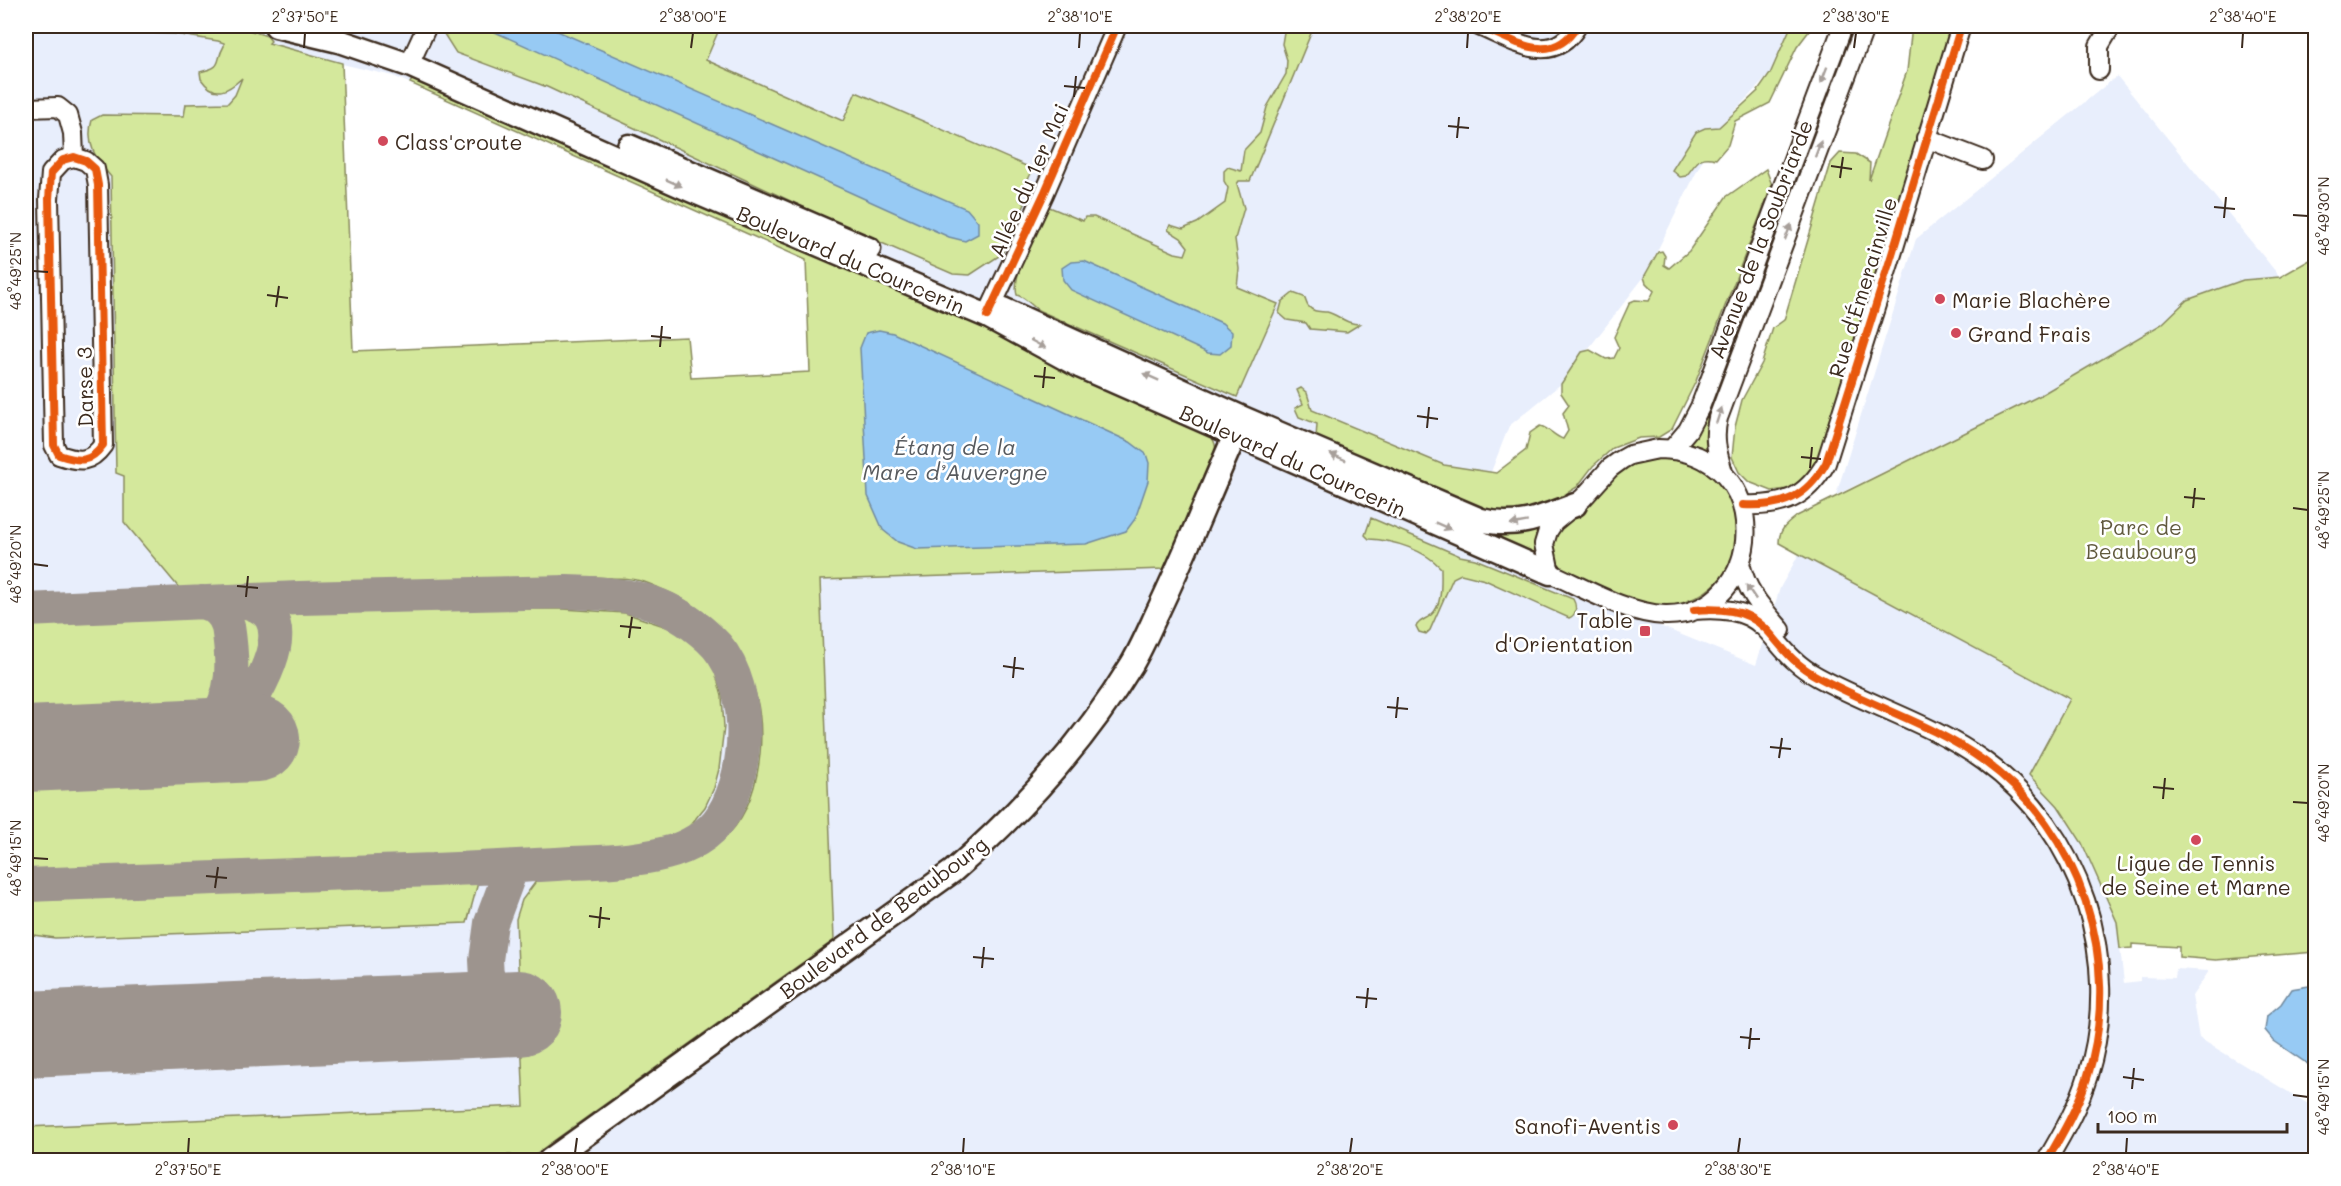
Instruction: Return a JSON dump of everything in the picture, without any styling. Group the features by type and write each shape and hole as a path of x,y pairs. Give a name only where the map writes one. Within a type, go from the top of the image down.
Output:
{"main road":[{"name":"Boulevard du Courcerin","path":"276,26 412,60"},
{"name":"Boulevard du Courcerin","path":"333,26 776,208 1550,573"},
{"name":"Boulevard du Courcerin","path":"1239,426 1491,522 1511,525 1575,505"},
{"name":"Boulevard de Beaubourg","path":"550,1161 953,871 1040,788 1089,727 1133,663 1172,582 1239,426"}],"street":[{"path":"412,60 427,26"},
{"name":"Allée du 1er Mai","path":"990,310 1044,194 1117,26"},
{"path":"1479,26 1541,49 1560,45 1577,26"},
{"name":"Avenue de la Soubriarde","path":"1672,449 1695,419 1843,26"},
{"name":"Avenue de la Soubriarde","path":"1723,471 1716,449 1715,428 1718,418 1865,26"},
{"name":"Rue d'Émerainville","path":"1743,505 1778,503 1802,494 1818,477 1826,463 1961,26"},
{"path":"2098,70 2098,46 2111,26"},
{"path":"26,108 58,107 68,115 73,133 74,157"},
{"path":"1926,138 1983,159"},
{"name":"Darse 3","path":"74,157 86,161 95,170 98,185 103,445 95,456 84,460 70,459 59,454 54,445 49,199 51,173 63,160 74,157"},
{"path":"1694,610 1705,605 1723,590 1735,574 1740,563 1746,532 1743,505 1723,471 1692,454 1672,449 1658,449 1630,455 1610,468 1575,505 1554,522 1545,537 1544,550 1550,573 1641,611 1663,615 1694,610 1728,609 1754,619 1767,628 1793,658 1816,676 1943,735 1997,771 2020,792 2045,822 2064,851 2091,917 2097,945 2101,989 2094,1053 2082,1092 2047,1161"},
{"path":"1740,563 1747,587 1771,618 1809,661 1851,693"}],"shaded area":[{"path":"1791,26 1770,74 1719,127 1644,277 1561,384 1509,426 1462,546 1756,665 1780,588 1799,554 2071,699 2029,775 2058,806 2082,843 2117,922 2124,983 2140,981 2140,977 2175,978 2176,969 2209,971 2192,996 2199,1038 2315,1108 2315,1160 26,1160 26,27","holes":["342,64 393,76 806,260 810,372 691,378 687,337 353,351"]},
{"path":"2117,76 2280,277 2243,280 2187,300 2162,324 2039,396 1836,495 1916,239"}],"green space":[{"path":"107,26 236,26 267,36 271,41 269,43 342,63 353,351 687,337 691,378 810,372 806,260 410,83 413,78 876,273 1211,436 1215,444 1213,458 1165,569 820,580 834,940 527,1160 519,1160 511,1155 370,1160 26,1160 26,1127 524,1106 516,919 522,900 537,880 604,877 651,871 694,857 713,847 730,833 747,806 757,774 761,744 754,687 729,639 709,618 686,601 642,581 624,578 566,577 185,595 124,522 124,476 116,473 111,177 93,151 90,129 92,120 102,115 184,116 186,104 228,103 235,95 242,78 222,91 211,89 201,79 200,72 213,68 218,63 224,43"},
{"path":"444,26 704,26 718,32 706,60 843,121 856,92 1033,169 1019,199 1025,204 1002,254 970,275 953,274 861,234 547,87 456,53 442,31"},
{"path":"1285,26 1314,26 1250,181 1239,181 1237,184 1244,208 1235,239 1239,269 1237,287 1278,304 1237,397 1040,311 1017,295 1016,286 1021,263 1047,206 1083,221 1085,217 1094,217 1175,253 1185,255 1188,247 1181,238 1168,230 1170,225 1183,229 1197,223 1225,203 1228,188 1224,181 1224,171 1228,167 1241,171 1244,150 1260,133 1267,107 1286,74 1287,60 1282,44"},
{"path":"1791,26 1813,26 1797,47 1770,103 1735,121 1728,145 1716,159 1701,159 1686,176 1680,177 1672,170 1696,132 1705,128 1719,127 1758,91 1770,74"},
{"path":"1850,26 1857,26 1708,425 1706,449 1689,444"},
{"path":"1912,26 1952,26 1820,455 1808,476 1795,488 1772,491 1749,482 1739,472 1732,457 1735,427 1742,400 1762,363 1773,328 1784,320 1831,163 1840,153 1856,154 1870,163 1869,180 1907,71"},
{"path":"1766,169 1772,185 1696,381 1672,429 1659,437 1639,438 1613,448 1593,466 1577,487 1543,508 1528,515 1481,510 1316,438 1317,424 1299,417 1295,408 1303,404 1297,390 1301,388 1307,393 1312,410 1444,465 1496,473 1526,450 1530,433 1540,426 1563,439 1568,431 1563,413 1569,405 1561,393 1561,384 1582,352 1590,350 1606,359 1614,358 1619,348 1614,337 1630,302 1649,301 1654,291 1646,283 1644,277 1658,252 1662,251 1665,256 1664,265 1669,268 1689,251 1726,197"},
{"name":"Parc de Beaubourg","path":"2315,257 2315,952 2216,960 2179,957 2179,947 2132,944 2132,948 2120,949 2117,922 2082,843 2058,806 2029,775 2070,699 1779,543 1780,534 1784,527 1797,516 2039,396 2162,324 2187,300 2243,280 2280,277"},
{"path":"1293,293 1304,297 1308,306 1313,310 1331,313 1350,323 1360,324 1347,332 1310,329 1306,323 1287,320 1279,313 1282,302"},
{"path":"1675,457 1712,473 1730,497 1737,519 1738,540 1732,560 1721,578 1705,592 1684,602 1659,607 1623,598 1558,568 1550,537 1624,469 1638,462"},
{"path":"1371,518 1460,556 1475,559 1573,599 1576,607 1575,613 1569,618 1485,580 1461,574 1453,578 1430,630 1426,634 1419,632 1416,626 1431,615 1438,605 1441,568 1418,551 1388,541 1369,539 1365,535"},
{"path":"1468,524 1521,532 1540,530 1539,560"},
{"path":"280,606 300,606 301,609 563,609 625,613 682,632 702,650 715,671 722,696 724,727 719,769 714,788 705,807 688,828 664,839 629,849 26,873 26,767 259,757 258,704 278,664 281,652"},
{"path":"193,609 203,612 215,621 221,641 222,672 219,693 216,702 203,715 179,723 26,730 26,617"},
{"path":"252,613 261,620 266,631 264,660 252,688 237,706 234,701 238,679 237,630 243,617"},
{"path":"479,879 467,923 55,938 26,934 26,901"}],"water":[{"path":"488,26 546,26 967,209 978,222 978,234 965,241 949,237 495,32"},
{"path":"1084,261 1222,323 1232,332 1231,345 1220,354 1208,353 1071,290 1063,280 1062,268 1071,262"},
{"name":"Étang de la Mare d’Auvergne","path":"879,330 893,333 1130,442 1146,454 1149,463 1148,481 1135,519 1126,531 1086,544 917,549 898,542 883,530 868,496 860,348 866,333"},
{"path":"2316,985 2315,1069 2274,1041 2265,1030 2267,1016 2281,1004 2291,989"}],"taxiway":[{"path":"26,610 299,598 567,592 626,596 676,613 709,638 723,655 734,676 743,724 743,749 739,774 722,816 697,840 674,851 654,856 607,862 485,868 26,885"},
{"path":"229,741 269,664 275,642 274,624 264,610 242,601"},
{"path":"147,744 177,742 196,737 211,723 225,702 231,678 228,626 218,610 202,602"},
{"path":"489,1014 486,960 491,923 512,867"}],"runway":[{"path":"26,749 257,739"},
{"path":"26,1034 519,1013"}],"cycle path":[{"path":"987,316 1044,194 1117,26"},
{"path":"1479,26 1518,43 1544,48 1556,46 1567,39 1577,26"},
{"path":"1743,505 1770,504 1792,498 1810,485 1826,463 1961,26"},
{"path":"74,157 86,161 95,169 98,185 103,445 94,455 79,460 59,455 54,445 49,199 51,173 63,160 74,157"},
{"path":"1694,610 1741,613 1755,620 1800,665 1818,677 1944,736 1984,761 2018,790 2046,824 2069,861 2086,902 2096,944 2100,988 2098,1032 2088,1075 2065,1129 2047,1160"}],"place":[{"name":"Class'croute","path":"383,141"},
{"name":"Marie Blachère","path":"1940,299"},
{"name":"Grand Frais","path":"1956,333"},
{"name":"Table d'Orientation","path":"1645,631"},
{"name":"Ligue de Tennis de Seine et Marne","path":"2196,840"},
{"name":"Sanofi-Aventis","path":"1673,1125"}]}
